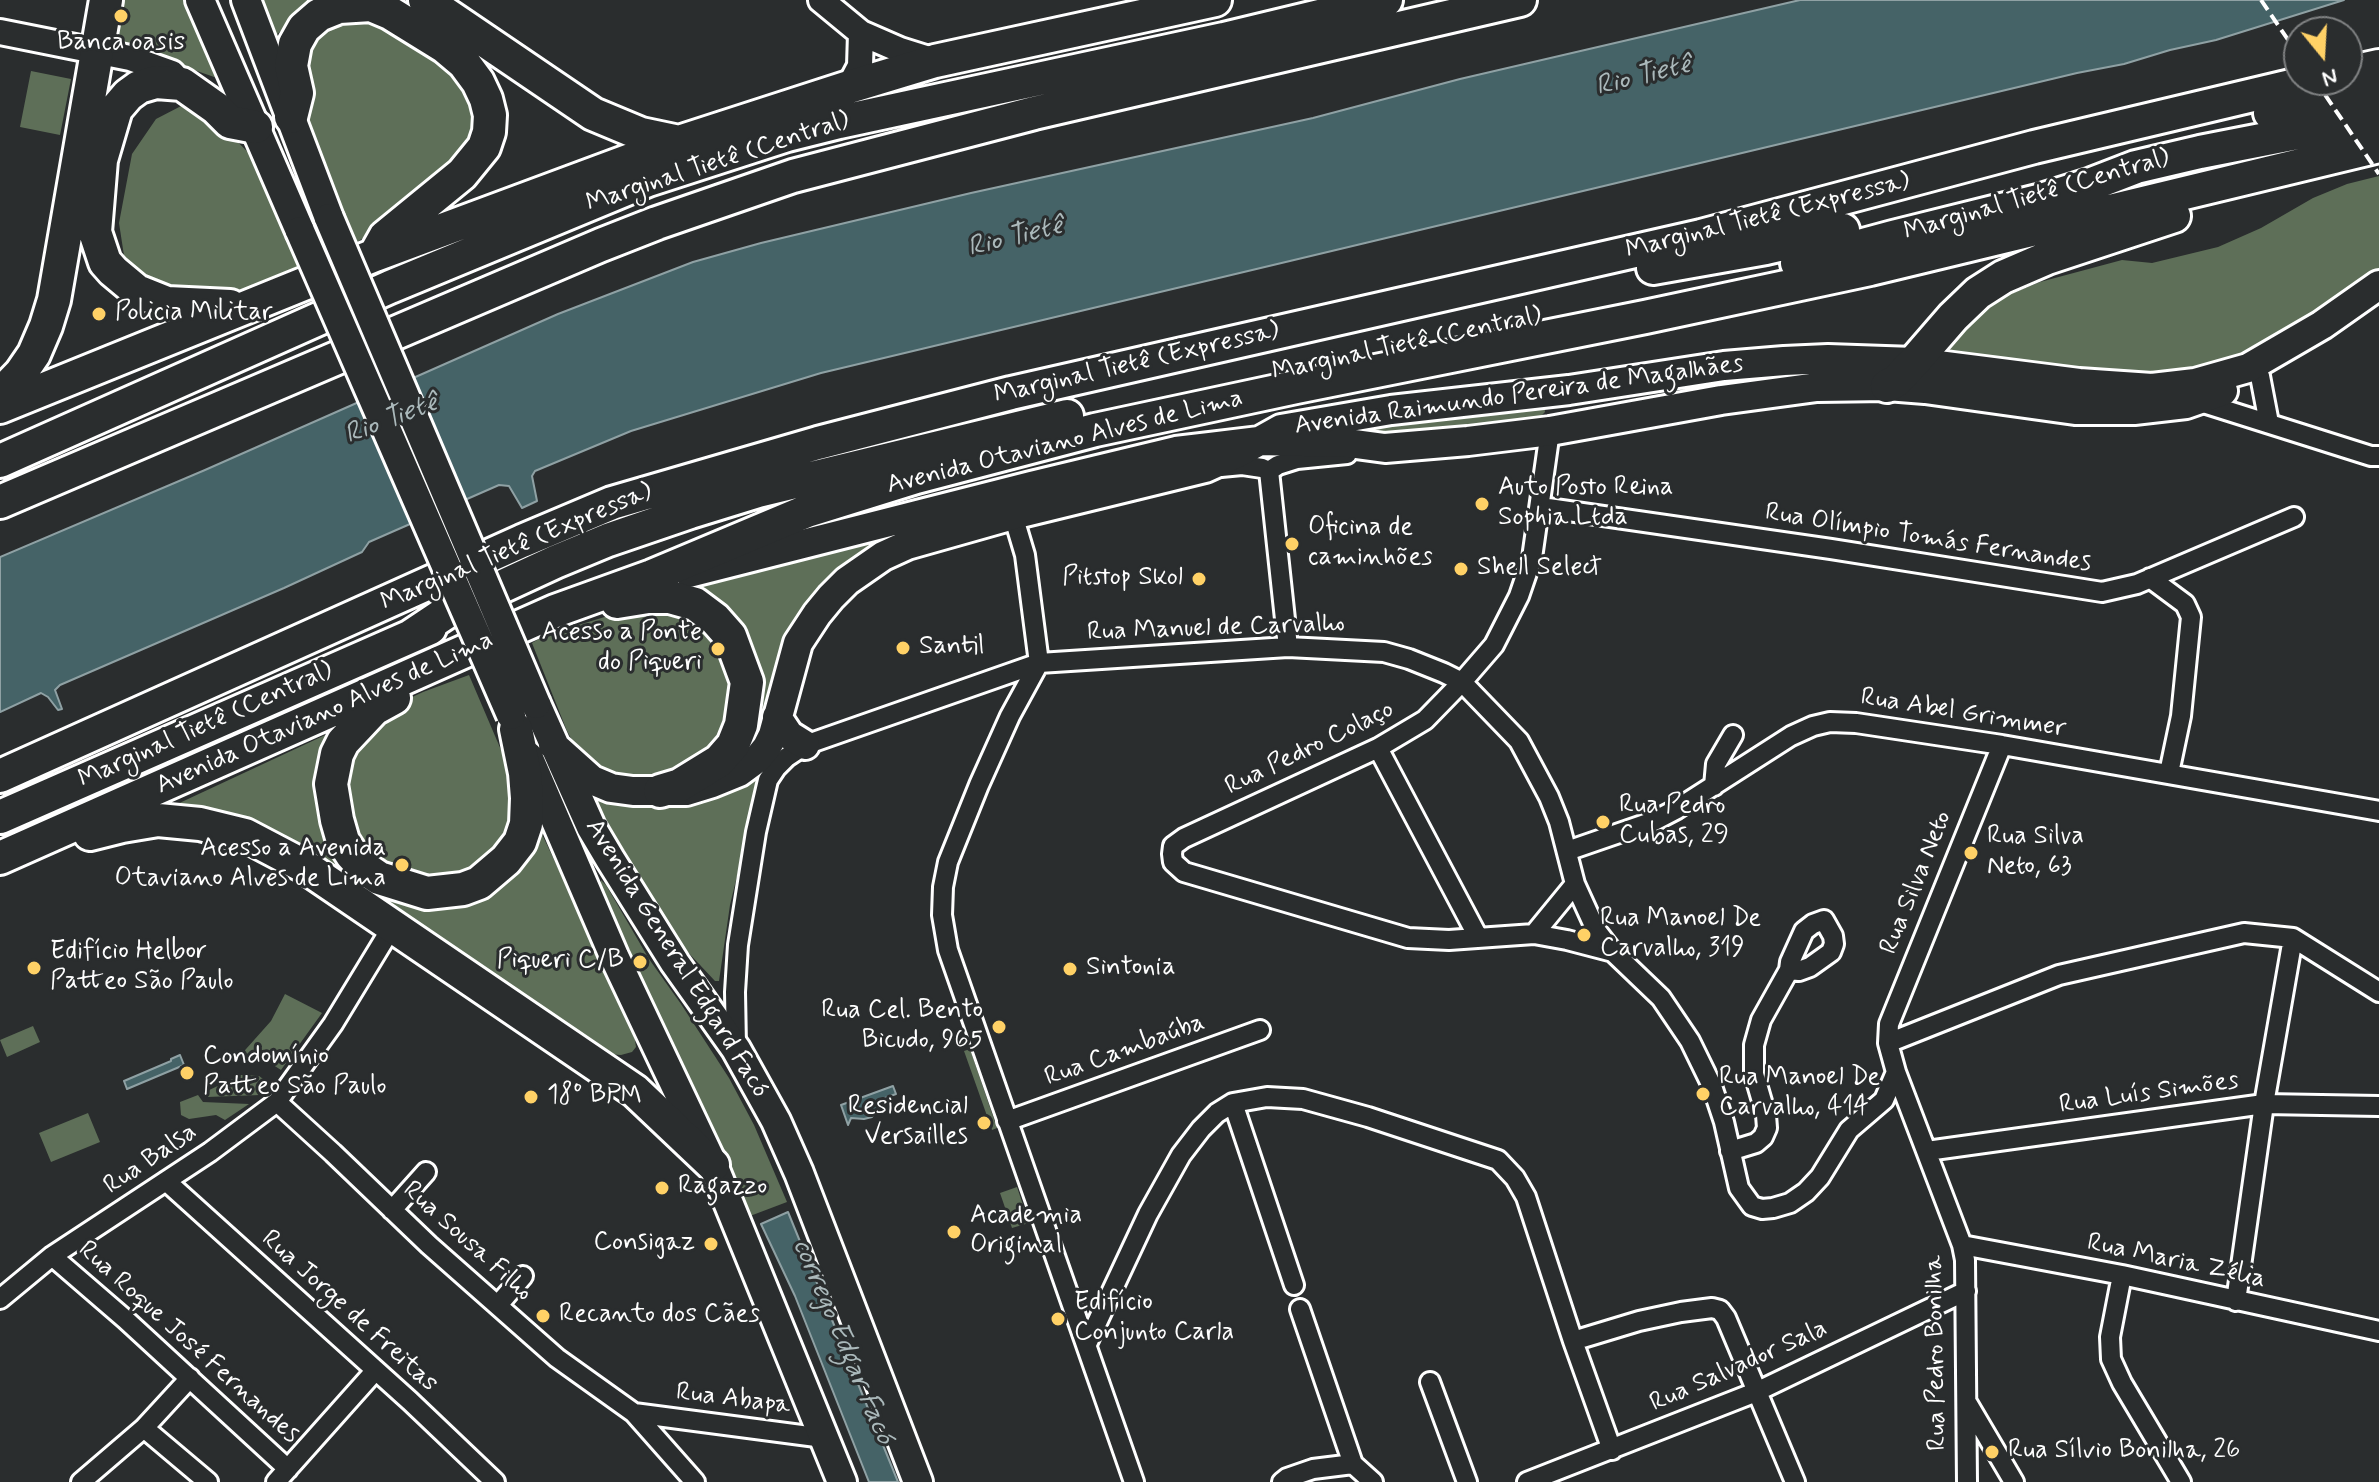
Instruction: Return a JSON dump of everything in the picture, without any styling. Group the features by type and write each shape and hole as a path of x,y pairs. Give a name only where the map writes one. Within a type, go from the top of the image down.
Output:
{"highway":[{"path":"0,395 34,354 46,326 60,270 106,0"},
{"path":"425,0 593,114 641,134 679,142"},
{"name":"Marginal Tietê (Central)","path":"0,461 390,287 648,180 787,135 1224,39 1386,0"},
{"path":"0,502 629,234 793,176 1034,113 1520,0"},
{"path":"0,407 375,255 679,142 935,61 1203,2"},
{"path":"787,135 827,117 1122,33 1203,2"},
{"path":"291,117 297,93 291,66 295,44 304,28 319,15 339,7 371,5 390,13 445,47 464,63 478,82 490,115 484,147 462,174 385,237 375,255"},
{"path":"704,206 730,179 769,165 951,112 1197,54 1224,39"},
{"path":"245,306 167,303 137,291 105,262 97,240 95,221 101,160 116,109 139,87 156,82 182,84 209,102 230,122 256,127"},
{"name":"Marginal Tietê (Expressa)","path":"0,776 612,503 818,443 1011,393 1701,236 2034,147 2283,88"},
{"name":"Marginal Tietê (Central)","path":"1821,205 1923,192 2259,115 2379,91"},
{"name":"Marginal Tietê (Central)","path":"447,612 608,540 758,491 1025,425 1792,265 2038,201 2136,167 2379,117"},
{"name":"Avenida Otaviano Alves de Lima","path":"14,852 555,611 652,576 807,511 916,477 1095,430 1870,269 2379,146"},
{"path":"1445,295 1498,295 1557,288 1766,248 2077,176 2136,167"},
{"path":"1887,386 1896,381 1978,293 2003,277 2047,258 2238,196 2280,171"},
{"path":"411,636 519,592 745,515 878,477 916,477"},
{"path":"555,611 574,614 622,600 670,597 695,604 715,619 730,636 747,682 743,715 733,745 719,761 680,785 660,791"},
{"name":"Avenida Otaviano Alves de Lima","path":"411,636 447,612"},
{"name":"Marginal Tietê (Central)","path":"0,817 411,636"},
{"path":"417,675 407,692 374,709 343,742 337,754 331,784 343,841 352,855 379,878 427,893 449,892 479,883 506,860 520,842 526,824 521,716"},
{"path":"14,852 158,820 200,824 245,835 304,866 635,1091 713,1165"}],"main road":[{"path":"200,0 300,231 521,716"},
{"path":"246,0 521,716"},
{"name":"Avenida Raimundo Pereira de Magalhães","path":"1259,441 1281,429 1350,417 1739,365 1828,359 1914,362 2079,383 2152,388 2195,383 2248,368 2322,325 2379,285"},
{"name":"Avenida Raimundo Pereira de Magalhães","path":"1259,441 1348,443 1385,448 1468,441 1550,431 1721,400 1803,389 1887,386 2075,410 2134,410 2197,401 2260,376 2379,300"},
{"path":"1550,431 1554,410 1569,390"},
{"name":"Avenida Otaviano Alves de Lima","path":"652,576 673,577 1205,468 1259,441"},
{"name":"Avenida Otaviano Alves de Lima","path":"553,745 592,780 611,788 686,791 739,772 767,747 798,643 817,614 847,581 883,556 1176,451 1259,441"},
{"name":"Avenida General Edgard Facó","path":"521,716 553,745 591,827 675,963 736,1049 776,1121 918,1482"},
{"name":"Avenida General Edgard Facó","path":"521,716 614,956 713,1165 842,1482"},
{"path":"777,717 789,735 805,745"}],"street":[{"path":"821,0 861,33 935,61"},
{"path":"0,32 130,58 172,73 182,84"},
{"path":"849,87 860,66 861,33"},
{"path":"2260,376 2269,423"},
{"path":"2197,401 2379,456"},
{"name":"Rua Pedro Colaço","path":"1478,937 1449,940 1408,938 1199,878 1184,872 1173,862 1173,846 1184,838 1378,748 1425,720 1462,682 1494,645 1519,596 1532,558 1550,431"},
{"path":"1269,471 1297,459 1357,454 1385,448"},
{"path":"1205,468 1242,465 1269,471"},
{"path":"1269,471 1288,647"},
{"path":"1027,504 1025,555 1039,663 1010,716 948,862 942,915 948,950 1134,1482"},
{"name":"Rua Olímpio Tomás Fernandes","path":"1541,507 2102,592 2119,590 2150,578 2294,517"},
{"path":"2150,578 2185,604 2191,617 2181,716 2169,773"},
{"name":"Rua Manuel de Carvalho","path":"805,745 1039,663 1288,647 1384,652 1421,663 1462,682 1519,741 1549,797 1575,884 1596,930 1613,952 1661,998 1690,1041 1712,1086 1739,1188 1752,1206 1773,1208 1790,1203 1806,1192 1820,1177 1849,1130 1876,1108"},
{"name":"Rua Abel Grimmer","path":"1567,851 1654,821 1791,736 1830,722 1856,723 2002,745 2379,811"},
{"path":"1714,786 1716,764 1733,735"},
{"path":"736,1049 738,945 756,832 768,780 787,757 805,745"},
{"name":"Rua Silva Neto","path":"1888,1043 1889,1024 2002,745"},
{"path":"1378,748 1478,937 1534,934 1613,952"},
{"path":"1534,934 1575,884"},
{"path":"1730,1151 1756,1143 1767,1128 1754,1074 1754,1045 1761,1020 1789,970 1804,931 1824,920 1833,936 1831,952 1810,967 1799,971 1789,970"},
{"name":"Rua Balsa","path":"0,1299 52,1256 210,1152 277,1102 333,1024 392,927"},
{"path":"1888,1043 2059,975 2244,933 2293,938 2379,992"},
{"path":"2236,1301 2264,1104 2293,938"},
{"name":"Rua Cambaúba","path":"1007,1121 1260,1030"},
{"name":"Rua Pedro Bonilha","path":"1888,1043 1896,1072 1962,1245 1966,1291 1967,1482"},
{"path":"1876,1108 1888,1094 1896,1072"},
{"path":"1087,1344 1148,1214 1181,1155 1201,1129 1233,1103 1267,1097 1303,1099 1498,1160 1515,1178 1526,1197 1612,1450"},
{"name":"Rua Sousa Filho","path":"277,1102 429,1245 557,1358 634,1413 695,1482"},
{"path":"1233,1103 1294,1285"},
{"name":"Rua Luís Simões","path":"1927,1151 2264,1104 2379,1106"},
{"path":"1876,1108 1894,1108 1916,1122"},
{"path":"392,1210 426,1172"},
{"name":"Rua Jorge de Freitas","path":"166,1181 495,1482"},
{"name":"Rua Maria Zélia","path":"1962,1245 2122,1275 2379,1331"},
{"name":"Rua Roque José Fernandes","path":"52,1256 190,1378 282,1475"},
{"path":"2122,1275 2110,1337 2111,1359 2181,1482"},
{"path":"498,1305 523,1276"},
{"name":"Rua Salvador Sala","path":"1527,1482 1756,1392 1966,1291"},
{"path":"1573,1341 1681,1312 1712,1308 1720,1310 1795,1482"},
{"path":"1300,1309 1353,1464 1373,1482"},
{"path":"282,1475 375,1371"},
{"path":"81,1482 144,1428 190,1378"},
{"path":"1430,1382 1467,1482"},
{"path":"1966,1402 2014,1482"},
{"name":"Rua Abapa","path":"634,1413 824,1438"},
{"path":"144,1428 208,1482"},
{"path":"1282,1482 1287,1478 1315,1476 1353,1464"}],"green space":[{"path":"118,0 184,0 217,78 111,41"},
{"path":"257,0 320,0 272,39"},
{"path":"368,12 467,71 485,121 452,180 354,244 306,112 301,66 320,25"},
{"path":"31,71 71,79 60,135 20,127"},
{"path":"185,104 210,115 255,159 301,269 263,291 181,294 150,280 125,262 119,223 132,154 156,119"},
{"path":"2379,176 2379,272 2256,355 2160,379 1943,353 1941,345 1978,313 2008,295 2040,282 2122,260 2152,263 2218,247 2261,228 2313,198 2347,184"},
{"path":"1544,403 1545,412 1540,417 1420,433 1369,436 1330,426"},
{"path":"895,533 844,563 821,586 799,617 779,654 767,715 755,742 746,752 758,702 691,593 688,580"},
{"path":"641,606 692,619 723,646 735,678 731,721 710,753 655,780 608,776 579,753 532,643 545,635"},
{"path":"469,675 510,771 511,828 487,865 428,883 372,862 342,805 351,749 393,706"},
{"path":"336,730 337,844 435,903 539,828 633,1026 636,1047 632,1052 608,1054 173,806"},
{"path":"762,772 730,905 719,981 715,981 667,930 628,869 590,796 645,806 675,801"},
{"path":"601,880 649,959 729,1078 754,1125 787,1202 750,1216 673,1061 640,975 601,889"},
{"path":"285,994 322,1013 281,1070 267,1061 238,1058 271,1021"},
{"path":"33,1026 40,1042 7,1057 0,1040"},
{"path":"970,1049 997,1128 992,1130 964,1051"},
{"path":"241,1075 259,1076 270,1084 260,1095 207,1097 205,1092"},
{"path":"198,1095 203,1102 249,1104 225,1120 216,1115 189,1119 181,1115 180,1102"},
{"path":"88,1113 100,1142 51,1162 39,1133"},
{"path":"1017,1187 1029,1223 1012,1228 1000,1193"}],"water":[{"name":"Rio Tietê","path":"1800,0 2344,0 2293,16 2283,16 2283,19 2216,40 2124,64 821,373 631,431 535,471 532,476 537,501 522,508 509,486 499,485 369,542 362,552 60,685 55,690 62,709 58,710 41,693 0,712 0,557 558,314 693,262 761,243 1313,118 1460,79"},
{"path":"180,1055 184,1065 127,1089 124,1081"},
{"path":"893,1086 896,1094 877,1101 872,1117 851,1118 848,1125 841,1105"},
{"path":"788,1212 898,1482 869,1482 795,1296 761,1224"}],"railway":[{"path":"2261,0 2283,32"},
{"path":"2326,96 2379,174"}],"place":[{"name":"Banca oasis","path":"121,16"},
{"name":"Policia Militar","path":"99,314"},
{"name":"Auto Posto Reina Sophia Ltda","path":"1482,504"},
{"name":"Oficina de caminhões","path":"1292,544"},
{"name":"Shell Select","path":"1461,569"},
{"name":"Pitstop Skol","path":"1199,579"},
{"name":"Santil","path":"903,648"},
{"name":"Acesso a Ponte do Piqueri","path":"718,649"},
{"name":"Rua Pedro Cubas, 29","path":"1603,822"},
{"name":"Rua Silva Neto, 63","path":"1971,853"},
{"name":"Acesso a Avenida Otaviano Alves de Lima","path":"402,865"},
{"name":"Rua Manoel De Carvalho, 319","path":"1584,935"},
{"name":"Piqueri C/B","path":"640,962"},
{"name":"Edifício Helbor Patteo São Paulo","path":"34,968"},
{"name":"Sintonia","path":"1070,969"},
{"name":"Rua Cel. Bento Bicudo, 965","path":"999,1027"},
{"name":"Condomínio Patteo São Paulo","path":"187,1073"},
{"name":"Rua Manoel De Carvalho, 414","path":"1703,1094"},
{"name":"18º BPM","path":"531,1097"},
{"name":"Residencial Versailles","path":"984,1123"},
{"name":"Ragazzo","path":"662,1188"},
{"name":"Academia Original","path":"954,1232"},
{"name":"Consigaz","path":"711,1244"},
{"name":"Recanto dos Cães","path":"543,1316"},
{"name":"Edifício Conjunto Carla","path":"1058,1319"},
{"name":"Rua Sílvio Bonilha, 26","path":"1992,1452"}],"water label":[{"name":"corrego Edgar Facó","path":"842,1342"}]}
